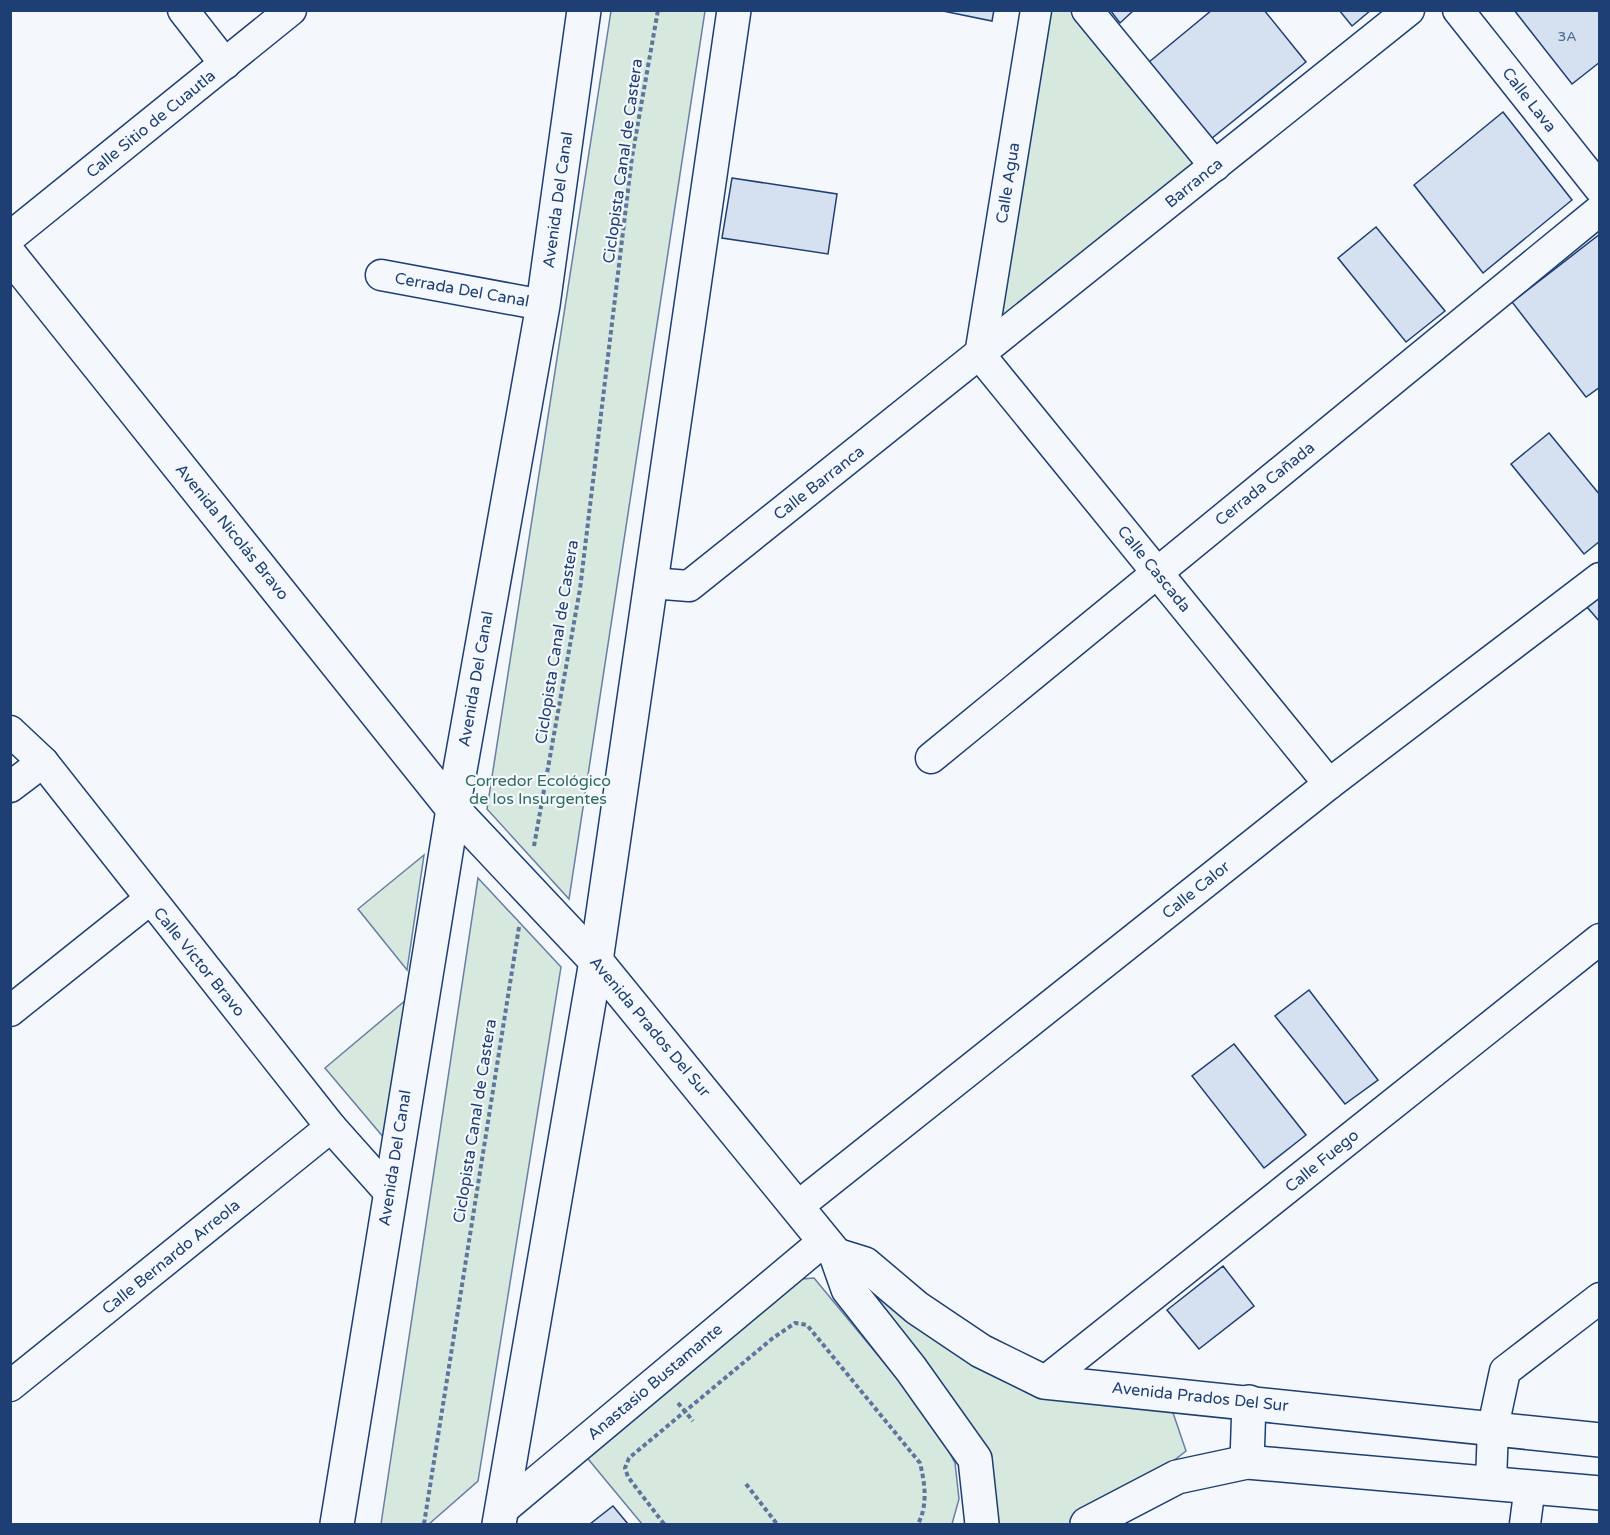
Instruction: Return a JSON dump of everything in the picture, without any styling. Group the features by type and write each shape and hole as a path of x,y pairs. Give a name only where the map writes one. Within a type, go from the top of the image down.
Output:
{"main road":[{"name":"Avenida Del Canal","path":"335,1522 453,809 543,305 584,10"},
{"path":"495,1520 596,961 734,10"},
{"name":"Avenida Nicolás Bravo","path":"10,255 453,809"},
{"name":"Avenida Prados Del Sur","path":"453,809 596,961 831,1247 848,1289 911,1369 975,1459 982,1524"},
{"name":"Avenida Prados Del Sur","path":"831,1247 865,1264 917,1308 981,1351 1044,1382 1493,1427 1599,1440"},
{"path":"1247,1461 1249,1402"},
{"path":"1087,1524 1177,1477 1247,1461 1599,1493"}],"street":[{"path":"183,10 225,64"},
{"name":"Calle Sitio de Cuautla","path":"10,237 291,10"},
{"name":"Calle Agua","path":"980,355 1036,10"},
{"path":"1087,10 1215,166"},
{"name":"Barranca","path":"980,355 1409,10"},
{"name":"Calle Lava","path":"1458,10 1589,156 1599,189"},
{"name":"Cerrada Cañada","path":"931,758 1599,210"},
{"name":"Cerrada Del Canal","path":"381,275 543,305"},
{"name":"Calle Barranca","path":"651,583 689,586 980,355"},
{"name":"Calle Cascada","path":"980,355 1329,784"},
{"name":"Calle Calor","path":"798,1207 1329,784 1599,578"},
{"name":"Calle Víctor Bravo","path":"10,731 43,762 149,900 331,1127 389,1192"},
{"path":"10,788 43,762"},
{"path":"10,1011 149,900"},
{"name":"Calle Fuego","path":"1044,1382 1599,939"},
{"name":"Calle Bernardo Arreola","path":"10,1386 331,1127"},
{"name":"Anastasio Bustamante","path":"495,1520 831,1247"},
{"path":"1491,1482 1493,1427 1505,1371 1599,1298"},
{"path":"1525,1524 1530,1486"}],"path":[{"name":"Ciclopista Canal de Castera","path":"424,1524 526,888 580,589 632,157 658,10"},
{"path":"664,1524 628,1477 625,1468 629,1458 779,1333 795,1323 807,1325 920,1463 925,1484 924,1504 918,1524"},
{"path":"673,1396 693,1421"},
{"path":"746,1484 777,1524"}],"green space":[{"name":"Corredor Ecológico de los Insurgentes","path":"611,11 705,11 569,899 487,809"},
{"path":"1036,11 1087,11 1215,166 980,355"},
{"path":"424,855 407,970 358,909"},
{"path":"478,878 561,967 478,1481 429,1524 381,1524"},
{"path":"413,994 390,1145 325,1068"},
{"path":"865,1266 979,1356 1168,1398 1186,1451 1113,1508 1082,1524 990,1524 979,1458 851,1288"},
{"path":"814,1278 934,1423 955,1463 959,1499 952,1524 642,1524 584,1454 801,1279"}],"building":[{"path":"938,10 994,10 992,21"},
{"path":"1110,10 1134,10 1120,23"},
{"path":"1212,10 1264,10 1306,62 1211,139 1149,62"},
{"path":"1339,10 1371,10 1352,26"},
{"path":"1514,10 1600,10 1600,62 1572,84"},
{"path":"1503,112 1572,200 1483,273 1414,185"},
{"path":"732,178 837,194 828,254 722,238"},
{"path":"1376,227 1445,311 1406,342 1338,258"},
{"path":"1600,234 1600,387 1586,397 1512,302"},
{"path":"1549,433 1600,495 1600,541 1584,554 1511,464"},
{"path":"1600,597 1600,622 1587,607"},
{"path":"1309,990 1378,1080 1345,1104 1275,1016"},
{"path":"1234,1044 1306,1135 1264,1168 1192,1076"},
{"path":"1223,1266 1254,1306 1199,1349 1167,1310"},
{"path":"613,1506 628,1524 590,1524"}]}
